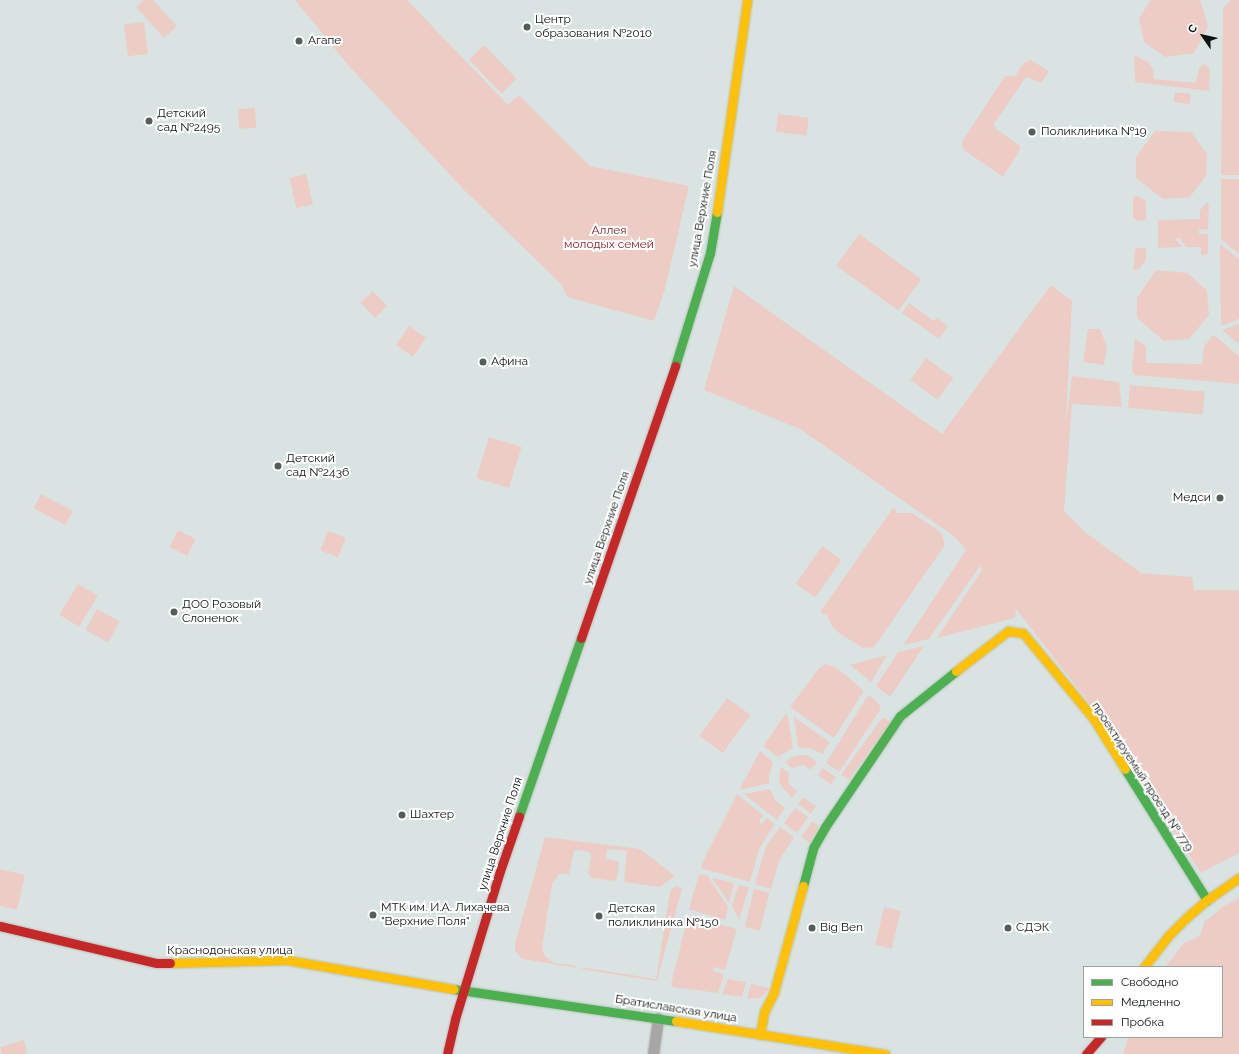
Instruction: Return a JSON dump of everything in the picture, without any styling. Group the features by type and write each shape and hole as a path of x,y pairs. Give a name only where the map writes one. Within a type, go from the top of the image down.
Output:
{"main road":[{"name":"улица Верхние Поля","path":"447,1054 463,991 528,789 684,340 710,253 723,180 747,0"},
{"name":"проектируемый проезд № 779","path":"760,1034 764,1012 774,992 813,848 825,827 900,716 992,641 1008,631 1023,634 1093,718 1207,900"},
{"path":"1145,966 1168,936 1207,900 1239,878"},
{"name":"Краснодонская улица","path":"0,926 157,963 186,964 287,960 463,991"},
{"name":"Братиславская улица","path":"463,991 658,1018 885,1054"},
{"path":"1086,1054 1105,1039"}],"street":[{"path":"653,1054 658,1018"}],"green space":[{"path":"144,0 153,0 177,26 164,38 136,7"},
{"name":"Аллея молодых семей","path":"295,0 407,0 508,105 519,95 590,166 689,186 665,289 654,321 567,297 561,284 465,191 348,65"},
{"path":"1151,0 1198,0 1201,2 1208,27 1194,53 1165,57 1144,42 1139,18"},
{"path":"1231,0 1239,0 1239,175 1221,175 1223,8"},
{"path":"144,22 148,54 128,56 124,24"},
{"path":"484,45 517,79 502,93 469,60"},
{"path":"1134,55 1148,62 1154,71 1153,79 1196,83 1199,68 1205,64 1210,69 1209,91 1135,82"},
{"path":"1031,60 1049,71 1041,83 1026,77 994,124 996,129 1020,146 1019,152 1003,177 964,150 962,145 963,140 1005,76 1015,76 1025,62"},
{"path":"1175,92 1191,94 1190,104 1174,102"},
{"path":"255,108 256,128 239,129 238,109"},
{"path":"778,114 809,118 807,136 776,132"},
{"path":"1155,131 1191,132 1207,154 1206,176 1190,197 1163,199 1136,178 1136,157"},
{"path":"306,174 313,204 296,208 289,178"},
{"path":"1221,179 1239,179 1239,254 1221,239"},
{"path":"1138,196 1146,201 1146,220 1137,221 1133,217 1133,197"},
{"path":"1207,202 1209,207 1208,229 1199,230 1199,234 1208,234 1208,254 1201,255 1201,247 1186,247 1180,238 1175,239 1182,247 1158,248 1158,220 1200,219 1200,210"},
{"path":"859,234 921,279 898,311 836,266"},
{"path":"1220,244 1239,259 1239,319 1221,326"},
{"path":"1146,248 1146,260 1139,269 1133,270 1135,249"},
{"path":"1156,270 1188,273 1207,291 1209,315 1189,339 1164,341 1137,318 1137,298"},
{"path":"1051,285 1072,301 1066,423 1072,376 1119,382 1122,407 1072,404 1064,511 1085,532 1141,573 1192,577 1194,590 1239,590 1239,853 1201,873 1087,700 1016,609 1015,618 937,638 982,570 980,566 929,639 903,645 966,550 955,537 800,429 704,390 734,286 942,434"},
{"path":"373,291 387,306 375,318 361,303"},
{"path":"909,303 934,321 937,318 948,326 939,339 902,313"},
{"path":"1239,324 1239,344 1222,330"},
{"path":"409,326 426,338 413,357 396,345"},
{"path":"1088,329 1100,329 1107,347 1104,365 1083,362"},
{"path":"1212,336 1215,336 1239,356 1239,384 1134,375 1132,369 1135,338 1146,347 1146,363 1202,364 1204,347"},
{"path":"926,358 954,378 938,400 910,380"},
{"path":"1130,385 1205,392 1203,414 1128,408"},
{"path":"489,437 522,447 509,488 476,478"},
{"path":"41,494 73,511 65,525 33,508"},
{"path":"893,508 897,510 896,513 912,513 935,528 942,534 945,545 874,647 863,648 840,634 832,626 826,613 824,615 820,612"},
{"path":"178,530 196,539 187,556 169,547"},
{"path":"328,531 346,538 338,557 320,551"},
{"path":"822,546 842,560 815,597 796,584"},
{"path":"78,584 98,596 79,627 59,615"},
{"path":"97,609 120,622 108,643 85,630"},
{"path":"924,646 890,697 876,686 898,652"},
{"path":"887,655 871,682 850,665"},
{"path":"826,664 837,668 862,689 863,692 834,738 790,707 819,668"},
{"path":"870,696 880,705 880,710 839,772 826,763 867,697"},
{"path":"727,698 750,715 723,753 699,736"},
{"path":"787,712 793,748 778,757 763,746"},
{"path":"794,717 830,742 822,754 813,749 798,747"},
{"path":"883,717 890,722 849,780 841,774"},
{"path":"760,751 773,762 769,776 769,783 739,790"},
{"path":"802,755 809,756 817,762 811,770 804,765 792,768 785,762 792,757"},
{"path":"781,767 789,773 788,783 797,791 792,798 781,786 779,779"},
{"path":"823,768 836,777 831,785 818,775"},
{"path":"770,789 775,800 785,808 777,820 744,794"},
{"path":"737,794 763,815 759,822 761,824 767,818 775,824 759,849 750,882 701,868 705,857"},
{"path":"803,797 816,806 811,814 798,804"},
{"path":"795,808 808,817 797,833 784,824"},
{"path":"812,821 819,826 810,843 801,837"},
{"path":"780,827 794,837 779,861 771,889 755,884 766,846"},
{"path":"545,837 640,849 675,876 660,887 625,882 627,851 607,849 606,859 618,861 619,863 617,878 615,881 592,878 588,874 591,857 590,852 574,851 569,874 559,874 552,884 542,948 545,956 554,963 574,965 577,968 522,959 515,951 515,944"},
{"path":"0,869 25,875 17,910 0,906"},
{"path":"699,874 707,875 728,907 725,920 689,909"},
{"path":"712,878 734,883 729,903"},
{"path":"738,885 749,887 739,920 732,907"},
{"path":"677,886 682,889 657,981 580,969 587,968 656,979 670,892"},
{"path":"754,889 770,893 760,931 745,927"},
{"path":"1239,898 1239,1054 1123,1054 1128,1038 1223,1038 1223,966 1166,966 1185,942 1194,939 1201,934 1204,922 1224,906"},
{"path":"884,907 901,911 892,949 875,945"},
{"path":"688,916 737,929 725,970 714,967 713,969 713,971 724,974 718,993 673,987 671,984"},
{"path":"728,979 746,982 742,997 722,994"},
{"path":"751,984 769,988 763,996 759,998 747,999"},
{"path":"24,1040 27,1054 2,1054 0,1047"}],"traffic: fast":[{"path":"675,366 710,253 717,212"},
{"path":"519,816 581,638"},
{"path":"803,886 813,848 825,827 900,716 956,671"},
{"path":"1125,769 1207,900"},
{"path":"453,989 676,1021"}],"traffic: slow":[{"path":"717,212 747,0"},
{"path":"956,671 1008,631 1023,633 1093,718 1125,769"},
{"path":"1145,966 1168,936 1186,918 1207,900 1239,878"},
{"path":"760,1035 764,1012 774,992 803,886"},
{"path":"170,963 287,960 453,989"},
{"path":"676,1021 885,1054"}],"traffic: jam":[{"path":"581,638 675,366"},
{"path":"447,1054 455,1019 500,871 519,816"},
{"path":"0,926 157,963 170,963"},
{"path":"1086,1054 1100,1038"}],"place":[{"name":"Центр образования №2010","path":"527,27"},
{"name":"Агапе","path":"299,41"},
{"name":"Детский сад №2495","path":"149,121"},
{"name":"Поликлиника №19","path":"1032,132"},
{"name":"Афина","path":"483,362"},
{"name":"Детский сад №2436","path":"278,466"},
{"name":"Медси","path":"1220,498"},
{"name":"ДОО Розовый Слоненок","path":"174,612"},
{"name":"Шахтер","path":"402,815"},
{"name":"МТК им. И.А. Лихачева \"Верхние Поля\"","path":"373,915"},
{"name":"Детская поликлиника №150","path":"599,916"},
{"name":"Big Ben","path":"812,928"},
{"name":"СДЭК","path":"1008,928"}]}
